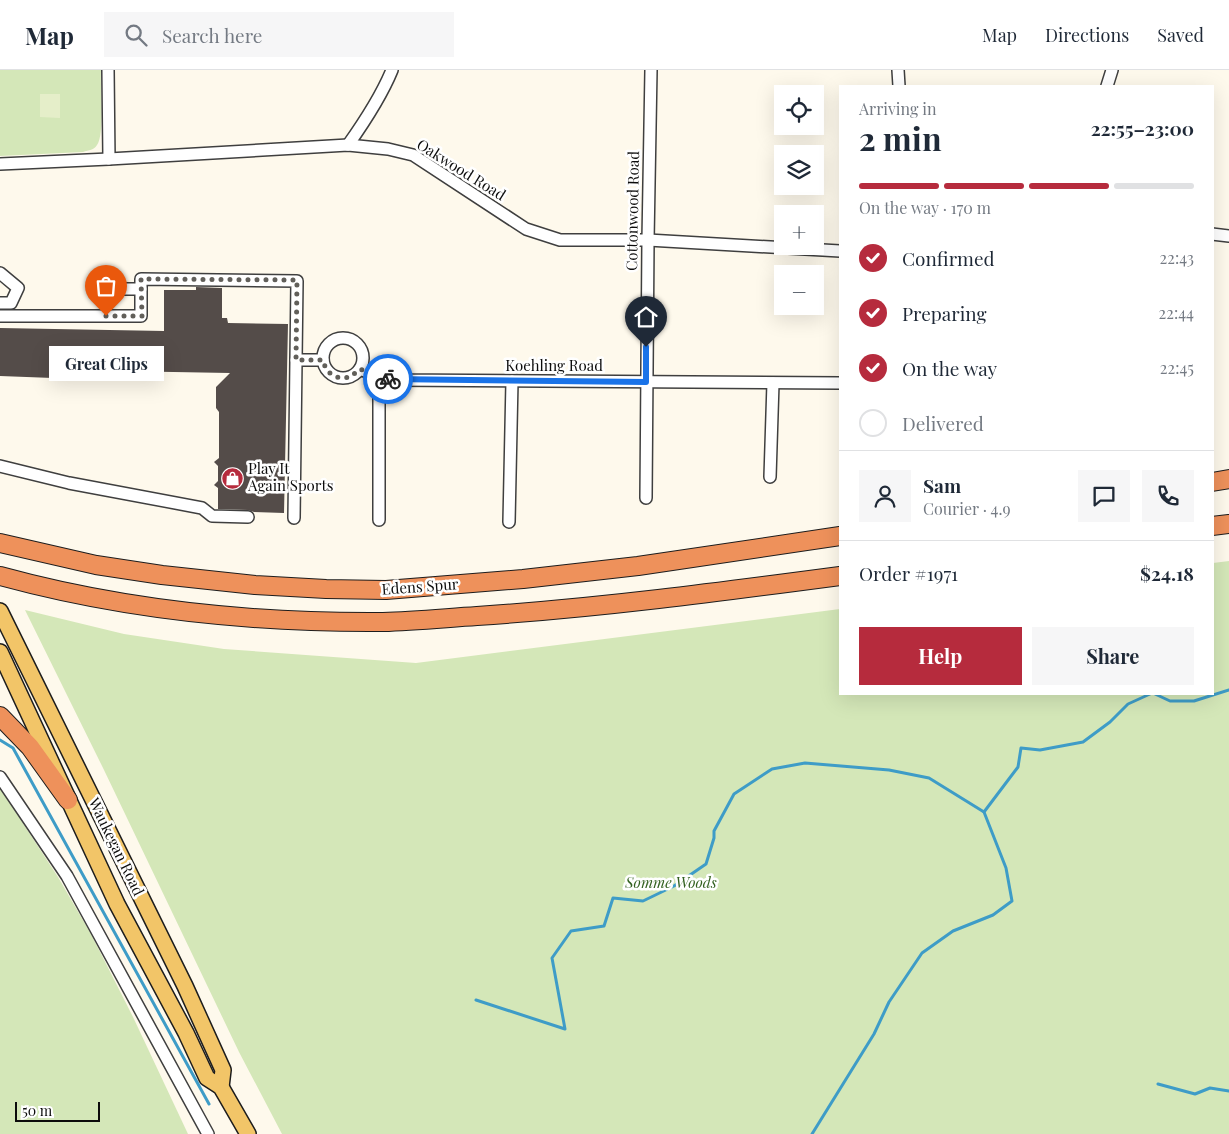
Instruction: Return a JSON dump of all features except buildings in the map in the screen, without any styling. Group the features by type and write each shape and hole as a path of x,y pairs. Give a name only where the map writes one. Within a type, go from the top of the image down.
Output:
{"highway":[{"path":"1214,482 1229,479"},
{"path":"1214,526 1229,524"},
{"name":"Edens Spur","path":"0,543 96,565 162,575 264,585 386,590 523,579 638,566 839,536"},
{"path":"0,576 73,593 157,608 259,618 385,622 540,612 839,576"},
{"path":"0,716 30,747 68,800"}],"main road":[{"name":"Waukegan Road","path":"0,611 185,986 223,1070 221,1087"},
{"name":"Waukegan Road","path":"0,652 117,904 208,1078 221,1087 248,1134"}],"street":[{"path":"108,70 109,159"},
{"path":"348,145 368,118 385,88 392,70"},
{"name":"Cottonwood Road","path":"646,498 651,70"},
{"path":"898,70 899,85"},
{"path":"1107,85 1112,70"},
{"name":"Oakwood Road","path":"0,164 348,145 388,149 414,155 526,229 560,240 648,240 839,251"},
{"path":"1214,234 1229,236"},
{"path":"0,272 18,288 11,303 0,303"},
{"path":"0,316 142,316 141,279 297,280 294,518"},
{"path":"124,289 141,289"},
{"path":"345,338 352,340 357,344 363,356 363,363 360,369 350,377 337,377 331,374 326,369 323,360 327,347 332,342 345,338"},
{"path":"296,360 323,360"},
{"name":"Koehling Road","path":"360,369 379,377 393,380 839,384"},
{"path":"379,377 379,520"},
{"path":"509,522 512,381"},
{"path":"770,477 773,383"},
{"path":"0,466 69,483 202,508 212,516 248,517"},
{"path":"0,777 67,876 208,1134"}],"green space":[{"path":"0,70 101,70 101,131 96,147 83,152 0,156"},
{"path":"40,94 60,94 60,118 40,117"},
{"name":"Somme Woods","path":"1229,561 1229,1134 282,1134 239,1052 25,610 124,634 224,649 416,663 839,609 839,695 1214,695 1214,563"},
{"path":"0,788 58,877 91,934 133,1017 188,1134 0,1134"}],"waterway":[{"path":"1214,695 1229,690"},
{"path":"984,812 1018,767 1021,748 1040,750 1083,742 1110,722 1128,704 1148,695"},
{"path":"1157,695 1170,701 1194,701 1213,695"},
{"path":"0,740 13,748 209,1104"},
{"path":"476,1000 565,1029 552,958 571,931 604,926 613,898 643,901 674,886 706,864 714,838 714,831 734,794 772,769 805,763 889,770 929,778 984,812 1006,868 1012,901 993,915 953,931 922,953 889,1002 874,1034 812,1134"},
{"path":"1158,1084 1195,1094 1210,1088 1229,1091"}],"way so far":[{"path":"106,316 142,316 141,279 297,280 296,360 323,360 326,369 337,377 350,377 360,369 388,379"}],"place":[{"name":"Great Clips","path":"106,316"},
{"name":"Play It Again Sports","path":"232,478"}],"route":[{"path":"388,379 646,382 646,347"}]}
